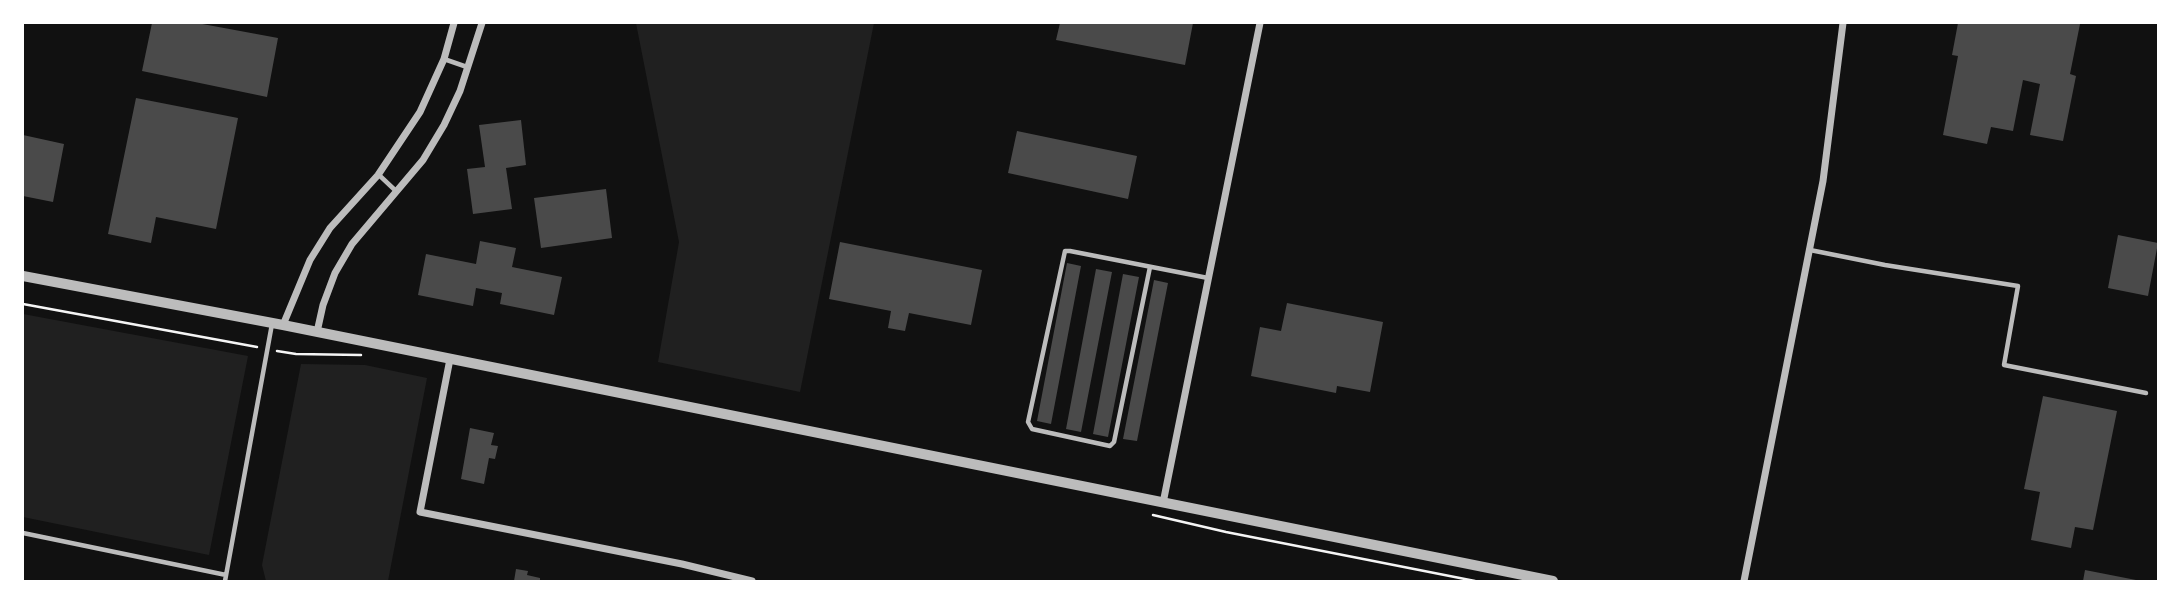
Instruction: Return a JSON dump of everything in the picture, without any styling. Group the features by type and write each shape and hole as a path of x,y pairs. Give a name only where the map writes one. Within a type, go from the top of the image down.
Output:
{"street":[{"path":"278,324 310,260 330,228 378,175 420,112 444,60 454,23"},
{"path":"317,332 323,305 335,273 352,244 424,160 444,125 468,67 482,23"},
{"path":"1163,503 1259,23"},
{"path":"1744,581 1810,250 1831,130 1843,23"},
{"path":"23,276 278,324 1537,580 1553,581"},
{"path":"450,359 420,512 682,564 752,581"}],"lane":[{"path":"444,60 468,67"},
{"path":"378,175 397,192"},
{"path":"1810,250 2018,286 2004,365 2146,393"},
{"path":"1150,267 1114,442 1110,446 1032,429 1028,422 1065,251 1209,278"},
{"path":"225,581 278,324"},
{"path":"23,533 226,575"}],"path":[{"path":"23,304 247,346"},
{"path":"296,354 369,355"}],"shaded area":[{"path":"636,23 874,23 800,392 658,362 679,242"},
{"path":"23,314 248,356 209,555 23,517"},
{"path":"301,364 365,365 427,378 388,581 266,581 262,565"}],"building":[{"path":"152,23 197,23 278,38 267,97 142,71"},
{"path":"1060,23 1193,23 1185,65 1056,40"},
{"path":"1958,23 2080,24 2070,74 2076,76 2063,141 2030,135 2040,84 2023,80 2013,131 1991,127 1987,144 1943,135 1958,56 1952,55"},
{"path":"136,98 238,118 216,229 156,217 151,243 108,234"},
{"path":"521,120 526,165 506,168 512,209 473,214 467,169 485,167 479,125"},
{"path":"1017,131 1137,156 1128,199 1008,173"},
{"path":"23,135 64,144 53,202 23,196"},
{"path":"606,189 612,238 541,248 534,198"},
{"path":"2118,235 2158,243 2148,296 2108,288"},
{"path":"480,241 516,248 512,267 562,277 554,315 500,304 502,293 476,288 473,306 418,295 426,254 476,264"},
{"path":"840,242 982,270 971,325 909,313 905,331 888,328 891,311 829,299"},
{"path":"1067,263 1081,266 1051,424 1037,421"},
{"path":"1096,269 1112,272 1081,432 1066,429"},
{"path":"1123,274 1139,277 1108,437 1093,434"},
{"path":"1154,280 1168,283 1137,441 1123,439"},
{"path":"1287,303 1383,322 1370,392 1337,386 1336,393 1251,376 1260,327 1281,331"},
{"path":"2043,396 2117,411 2093,530 2075,527 2071,548 2031,540 2040,492 2024,489"},
{"path":"470,428 494,433 491,445 498,446 495,459 489,458 484,484 461,479"},
{"path":"516,569 528,571 527,575 540,578 540,581 514,581"},
{"path":"2085,570 2136,580 2136,581 2083,581"}]}
